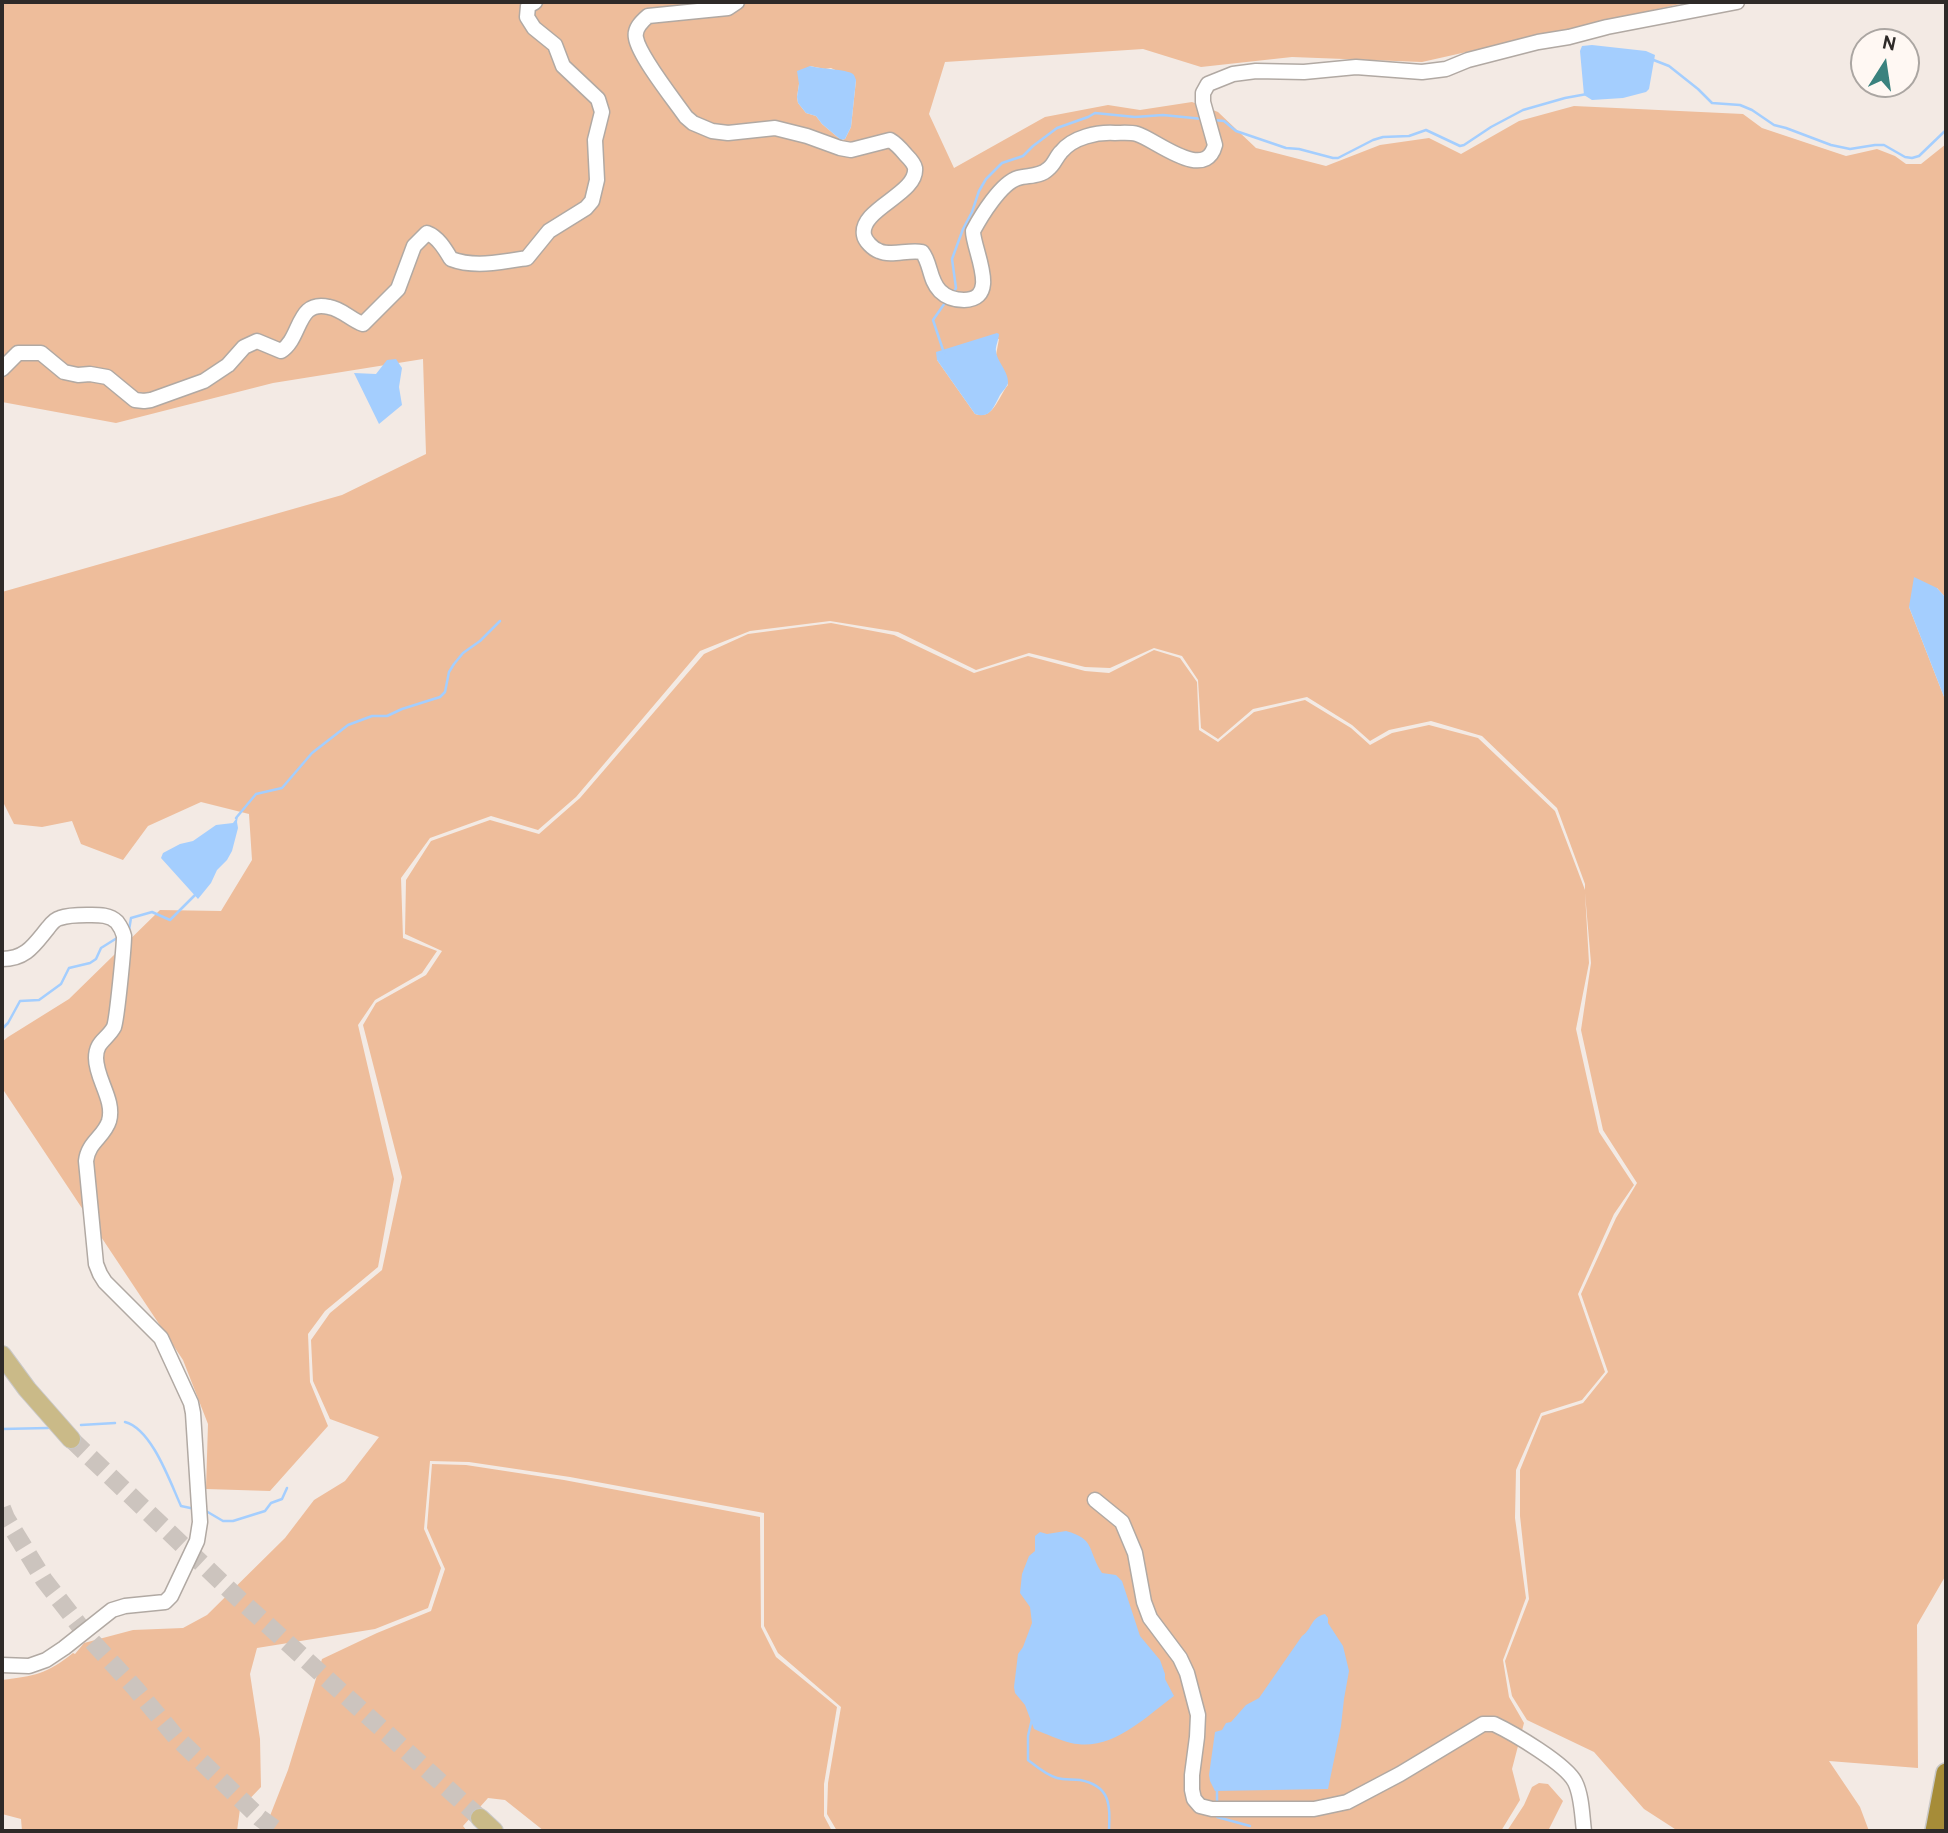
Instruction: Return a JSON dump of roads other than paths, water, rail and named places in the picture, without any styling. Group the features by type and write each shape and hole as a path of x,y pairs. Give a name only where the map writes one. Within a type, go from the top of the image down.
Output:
{"highway":[{"path":"1935,1831 1944,1783"}],"main road":[{"path":"2,1355 27,1389 71,1439"},
{"path":"480,1818 494,1831"}],"street":[{"path":"2,369 18,353 41,353 64,372 107,377 135,400 150,400 204,381 228,365 238,352 250,343 257,341 281,351 288,347 305,312 313,307 326,306 339,310 363,324 398,289 414,246 427,233 433,235 451,259 462,263 527,258 549,231 586,208 592,201 597,180 595,140 602,113 598,99 572,77 563,66 555,45 534,28 527,17 528,6 535,2"},
{"path":"737,2 728,8 648,16 639,24 635,37 642,53 686,117 712,131 728,133 775,128 851,150 890,140 897,144 914,163 916,170 908,186 867,223 863,232 865,239 877,251 885,253 922,251 927,257 933,279 939,289 950,297 970,300 977,297 982,289 984,276 973,239 974,231 1000,191 1010,181 1047,171 1060,152 1076,139 1112,132 1138,134 1180,156 1200,160 1213,151 1215,145 1203,93 1208,84 1233,74 1304,72 1356,66 1422,72 1446,69 1468,60 1538,42 1737,2"},
{"path":"2,959 12,959 30,950 53,922 62,917 101,915 116,921 124,935 116,1020 97,1047 96,1056 110,1116 105,1130 86,1152 96,1264 105,1282 161,1338 191,1403 200,1505 197,1541 171,1596 165,1602 112,1610 46,1660 29,1666 2,1665"},
{"path":"1095,1500 1122,1522 1135,1553 1144,1602 1150,1618 1181,1658 1187,1673 1198,1715 1192,1790 1194,1799 1200,1806 1212,1809 1307,1809 1347,1802 1483,1724 1494,1724 1565,1769 1573,1779 1579,1795 1584,1831"}],"water":[{"path":"1582,46 1646,51 1655,55 1649,89 1623,98 1592,100 1584,95 1580,51"},
{"path":"810,66 845,71 855,76 851,127 845,139 841,140 816,116 806,113 798,103 797,71"},
{"path":"997,333 997,355 1008,383 988,414 975,414 937,360 936,352"},
{"path":"396,359 402,368 399,387 402,405 379,424 354,373 376,374 387,360"},
{"path":"1914,577 1937,588 1946,598 1946,702 1909,607"},
{"path":"238,816 232,851 198,899 161,858 163,853 193,841 216,825 233,823"},
{"path":"1066,1531 1087,1542 1102,1573 1116,1575 1122,1581 1140,1636 1160,1660 1165,1679 1174,1696 1127,1731 1100,1743 1066,1742 1034,1729 1025,1705 1015,1693 1014,1687 1018,1654 1032,1623 1030,1607 1020,1593 1022,1574 1029,1556 1035,1551 1035,1536 1040,1532 1047,1534"},
{"path":"1325,1614 1343,1646 1349,1671 1328,1789 1215,1791 1209,1775 1215,1732 1222,1730 1246,1705 1259,1698 1302,1636 1314,1621"}],"waterway":[{"path":"1651,59 1669,66 1712,103 1740,105 1774,125 1831,145 1850,149 1884,145 1912,158 1919,156 1946,130"},
{"path":"1214,120 1224,121 1236,131 1286,148 1338,158 1373,140 1409,136 1426,130 1460,146 1464,145 1523,110 1587,94"},
{"path":"954,292 956,288 952,259 963,229 986,179 1002,163 1023,156 1057,128 1095,113 1203,119"},
{"path":"944,353 933,320 947,300"},
{"path":"236,818 256,794 282,788 312,753 348,725 372,716 387,716 440,697 445,692 449,672 454,664 500,621"},
{"path":"129,930 131,918 152,912 170,920 197,893"},
{"path":"2,1029 20,1001 39,1000 61,984 69,968 90,963 96,959 101,948 117,938"},
{"path":"125,1422 135,1427 152,1445 181,1506 195,1509"},
{"path":"81,1425 115,1423"},
{"path":"2,1429 48,1428"},
{"path":"206,1511 223,1521 233,1521 265,1511 271,1503 282,1499 287,1488"},
{"path":"1032,1719 1028,1736 1028,1760 1053,1777 1080,1780 1098,1787 1108,1805 1109,1831"},
{"path":"1217,1788 1217,1805"},
{"path":"1217,1816 1250,1826"}],"tunnel":[{"path":"71,1439 238,1598 480,1818"},
{"path":"2,1508 44,1580 89,1638 176,1737 260,1818 278,1831"}]}
